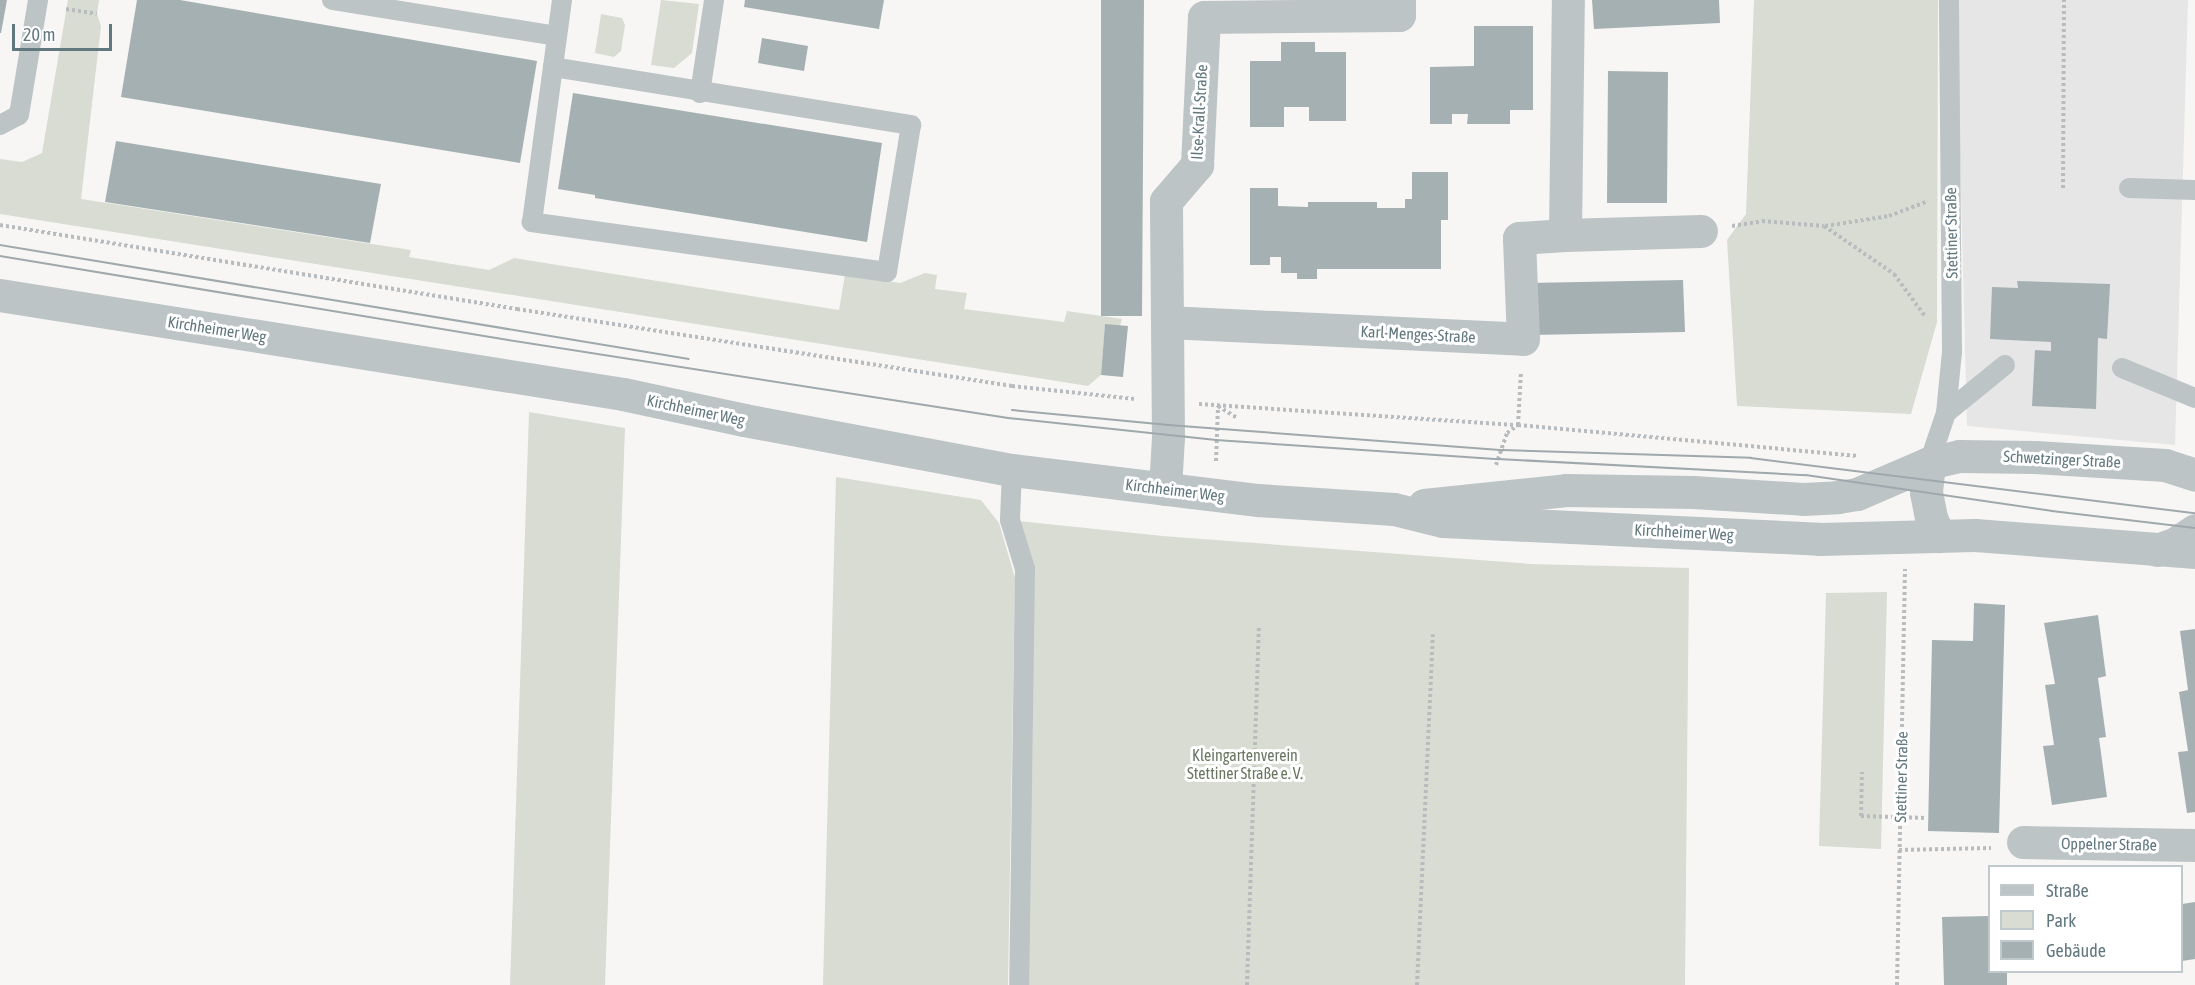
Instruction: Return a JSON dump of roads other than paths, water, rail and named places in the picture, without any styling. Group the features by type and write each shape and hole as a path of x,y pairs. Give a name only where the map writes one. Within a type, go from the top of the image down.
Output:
{"street":[{"name":"Ilse-Krall-Straße","path":"1166,489 1168,402 1166,201 1197,165 1204,17 1355,7 1399,15 1399,0"},
{"path":"1568,0 1565,235 1701,231"},
{"name":"Karl-Menges-Straße","path":"1167,322 1523,339 1519,238 1565,235"},
{"name":"Kirchheimer Weg","path":"0,295 612,392 744,420 1012,470 1215,495 1394,509 1455,522 1819,539 1975,535 2157,550"},
{"name":"Schwetzinger Straße","path":"1929,463 1959,456 2034,457 2165,465 2195,475"},
{"path":"1929,463 1926,492 1931,518 1939,536"},
{"name":"Kirchheimer Weg","path":"1394,509 1566,490 1693,492 1803,499 1838,497 1857,494 1929,463"},
{"path":"2157,550 2187,537 2195,530"},
{"path":"2157,550 2195,552"},
{"name":"Oppelner Straße","path":"2023,842 2195,845"}],"lane":[{"path":"0,125 19,115 38,0"},
{"path":"332,0 556,36"},
{"path":"553,67 700,93 910,125 887,272 532,222 562,0"},
{"path":"700,93 714,0"},
{"name":"Stettiner Straße","path":"1929,463 1946,413 1952,352 1949,0"},
{"path":"2129,188 2195,190"},
{"path":"1946,413 2005,365"},
{"path":"2122,368 2195,398"},
{"path":"1012,470 1010,520 1025,569 1019,985"}],"tram line":[{"path":"0,245 689,359"},
{"path":"0,256 508,340 1008,418 1216,440 1498,459 1806,475 2052,511 2195,528"},
{"path":"1012,410 1168,425 1503,450 1751,458 2195,513"}],"park label":[{"name":"Kleingartenverein Stettiner Straße e. V.","path":"1245,764"}]}
